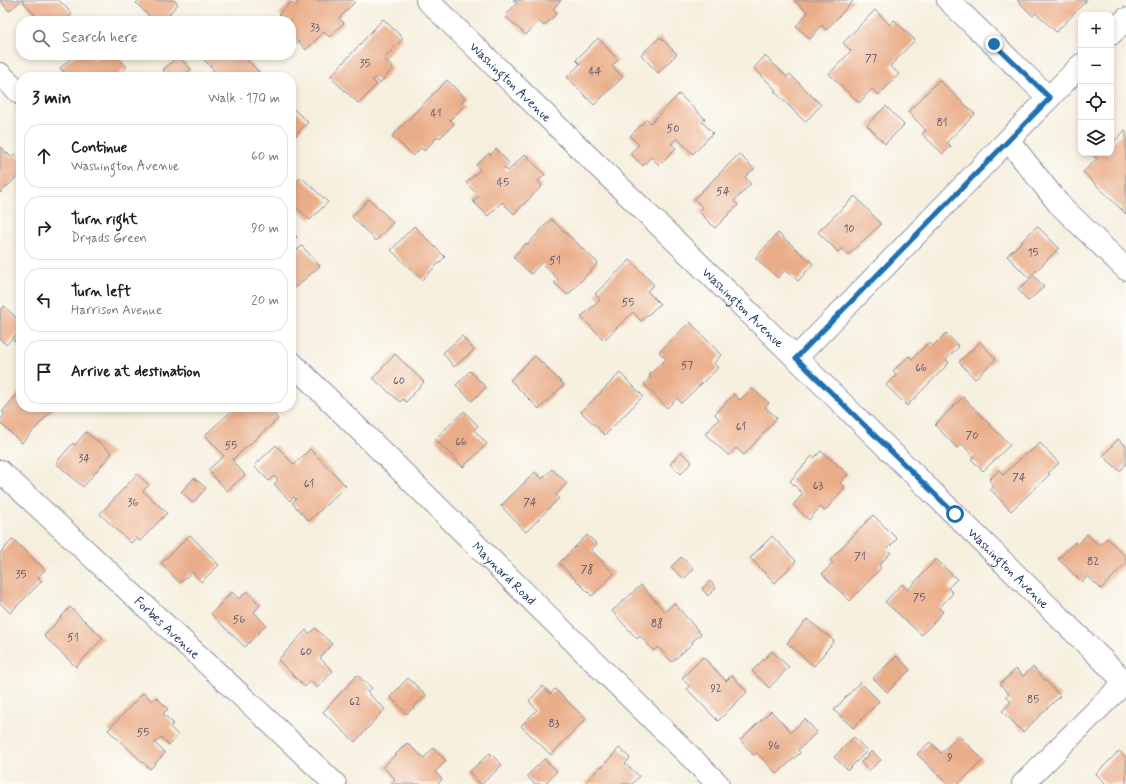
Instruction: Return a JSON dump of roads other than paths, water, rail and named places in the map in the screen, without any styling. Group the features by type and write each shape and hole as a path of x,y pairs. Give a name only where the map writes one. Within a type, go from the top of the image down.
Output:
{"street":[{"name":"Washington Avenue","path":"427,0 796,358 1126,682"},
{"path":"948,0 1050,98"},
{"path":"1114,31 1126,19"},
{"path":"796,358 1078,68"},
{"path":"0,74 16,89"},
{"path":"1008,140 1058,204 1126,269"},
{"name":"Maynard Road","path":"296,367 718,784"},
{"name":"Forbes Avenue","path":"0,471 335,784"},
{"path":"1023,784 1126,682"}]}
